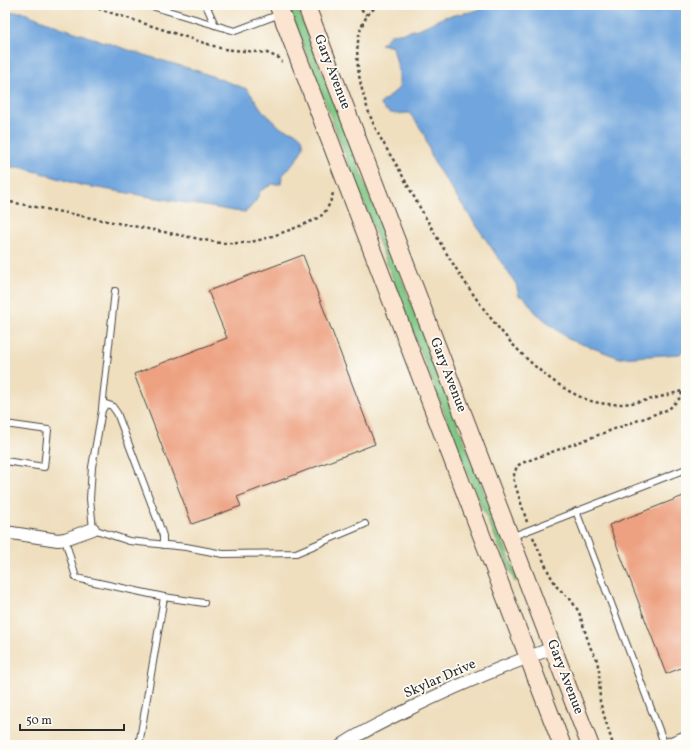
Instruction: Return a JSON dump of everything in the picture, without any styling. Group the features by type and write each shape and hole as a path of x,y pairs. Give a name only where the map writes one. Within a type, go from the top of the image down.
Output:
{"main road":[{"name":"Gary Avenue","path":"306,5 590,745"},
{"name":"Gary Avenue","path":"280,9 562,745"}],"street":[{"path":"5,532 52,540 65,539 92,529"},
{"name":"Skylar Drive","path":"342,745 358,735 438,694 553,648"}],"lane":[{"path":"148,5 158,6 235,31 280,9"},
{"path":"206,5 215,25"},
{"path":"115,291 102,410 92,467 90,499 92,529 129,541 186,547 223,554 296,553 365,524"},
{"path":"102,410 106,404 112,406 117,413 159,524 163,536 163,545"},
{"path":"5,424 48,430 44,467 5,461"},
{"path":"511,538 686,468"},
{"path":"576,511 661,744 686,734"},
{"path":"65,539 76,578 164,597 204,603"},
{"path":"139,745 164,597"},
{"path":"679,737 685,745"}],"path":[{"path":"87,5 223,49 267,54 279,58 284,64"},
{"path":"356,5 367,15"},
{"path":"379,5 367,15 360,31 357,58 364,99 383,143 393,158 432,229 479,302 508,338 531,362 564,389 590,401 618,404 647,400 686,390"},
{"path":"5,201 220,243 238,243 254,241 288,230 321,216 327,210 331,201 333,185"},
{"path":"524,515 513,478 517,466 669,408 681,397 682,391"},
{"path":"537,547 557,587 571,600 579,612 590,647 596,656 599,670 600,702 613,745"}],"green space":[{"path":"298,10 518,580 515,582 471,482 291,13"}],"water":[{"path":"491,5 686,5 686,346 680,354 620,358 568,339 535,312 524,297 519,296 516,284 440,172 432,158 424,134 417,123 409,113 400,114 389,112 386,111 380,104 399,88 399,73 393,47 381,44 392,34 421,28 444,17 475,11"},
{"path":"5,12 22,12 60,27 198,71 247,89 262,110 281,128 295,132 302,138 304,146 295,162 282,176 281,184 273,184 260,191 256,201 246,212 80,185 19,167 5,168"}],"building":[{"path":"303,255 375,444 237,497 241,506 192,524 134,374 227,338 208,291"},
{"path":"686,495 686,666 666,674 609,525"}]}
